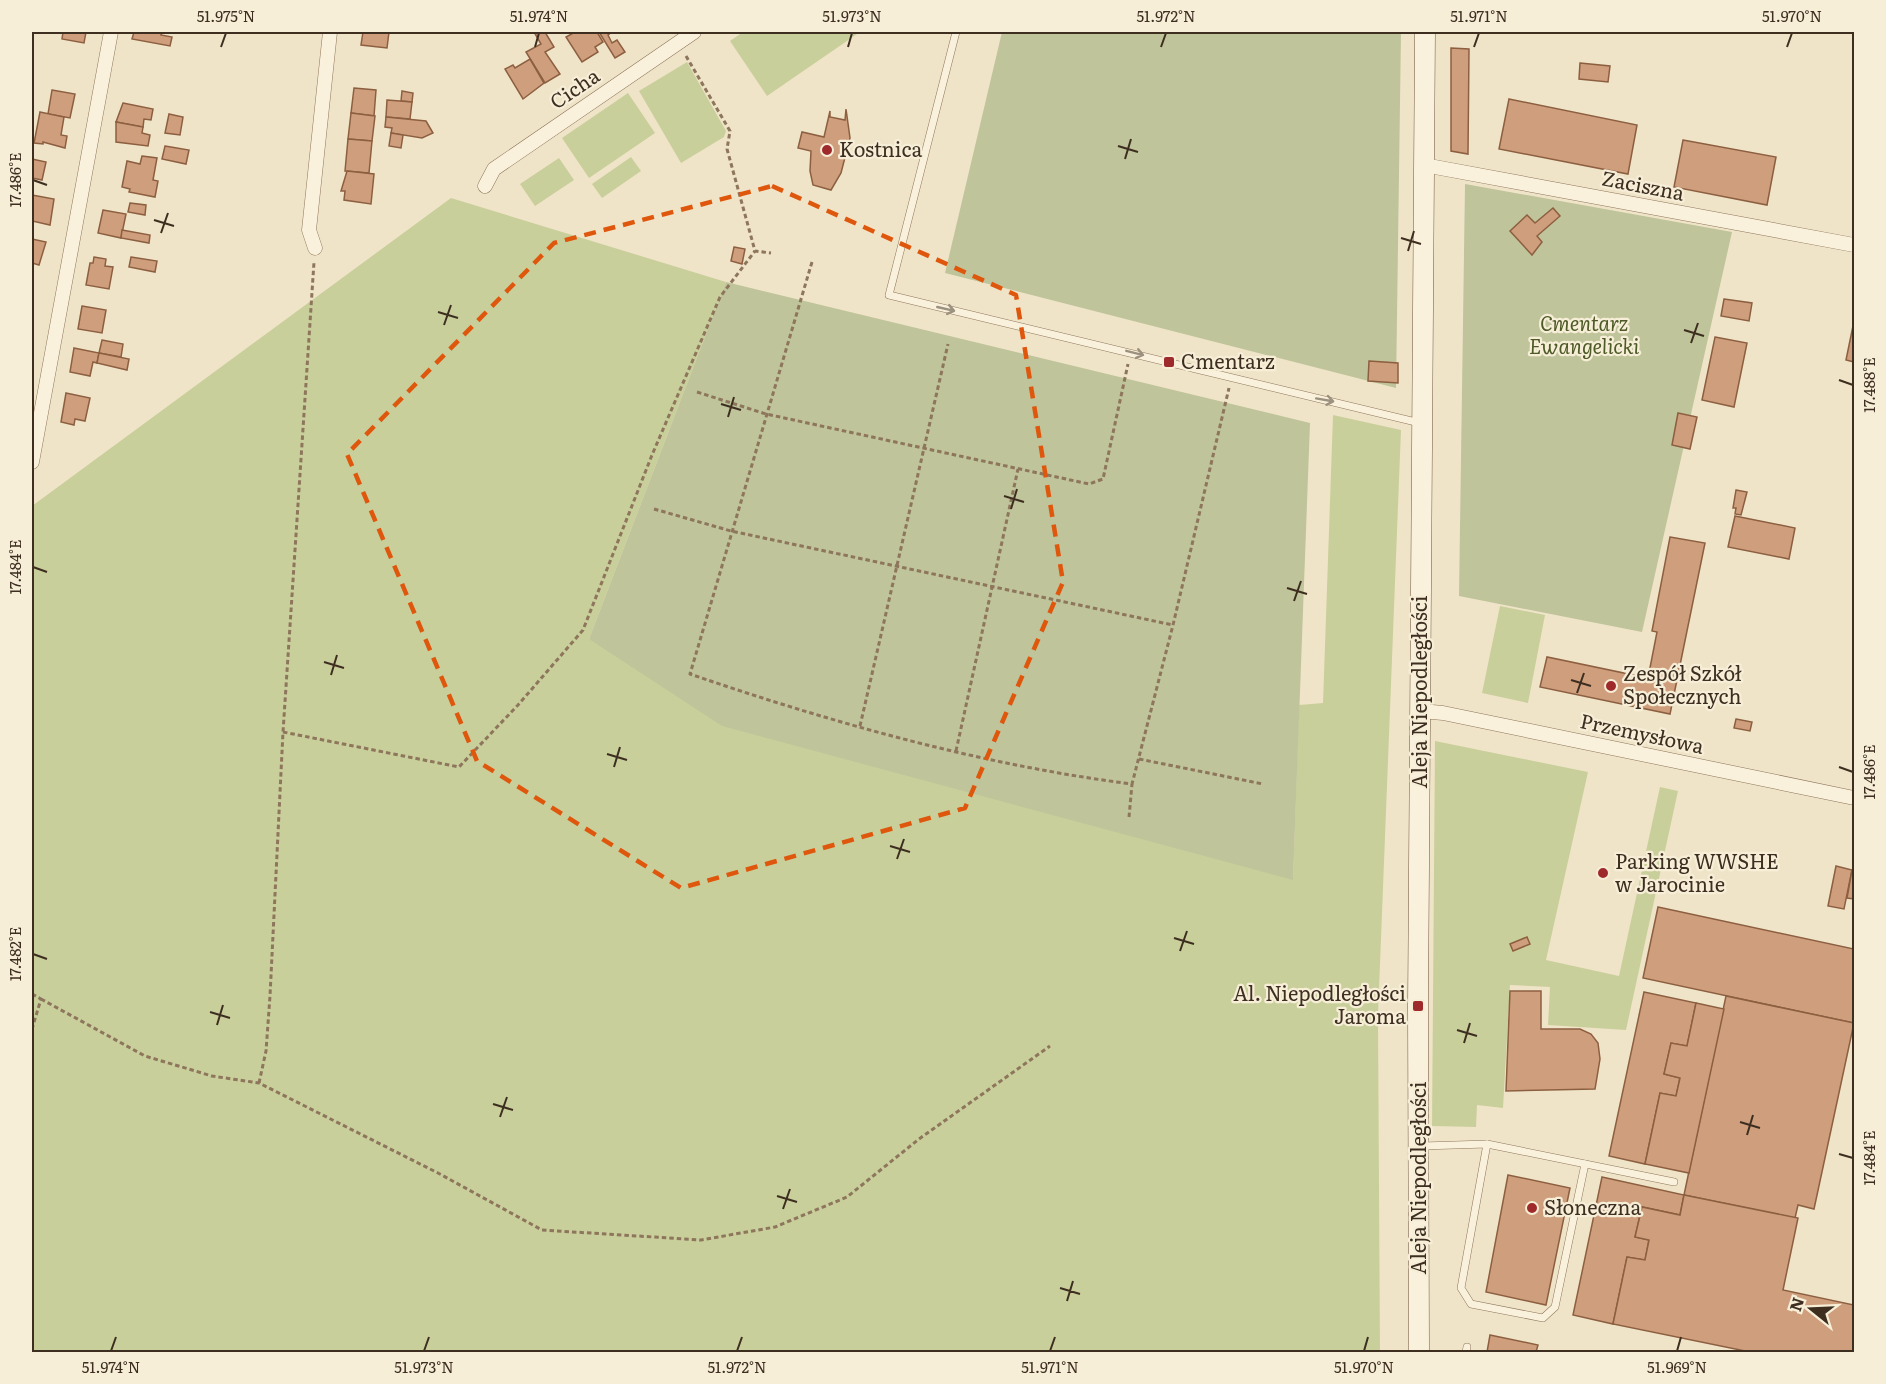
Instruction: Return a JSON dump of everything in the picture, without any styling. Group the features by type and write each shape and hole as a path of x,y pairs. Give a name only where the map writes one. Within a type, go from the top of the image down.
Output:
{"main road":[{"name":"Aleja Niepodległości","path":"1419,1353 1425,32"}],"street":[{"path":"32,462 111,32"},
{"path":"315,248 309,230 330,32"},
{"name":"Cicha","path":"485,186 494,169 678,36 694,32"},
{"name":"Zaciszna","path":"1424,165 1854,245"},
{"name":"Przemysłowa","path":"1421,711 1443,712 1854,798"}],"lane":[{"path":"956,32 889,296 1422,423"},
{"path":"1419,1146 1487,1144 1674,1182"},
{"path":"1487,1144 1461,1288 1471,1304 1543,1318 1556,1307 1585,1164"}],"path":[{"path":"678,61 687,55 730,131 727,149 755,251"},
{"path":"259,1083 266,1051 270,996 283,732 315,248"},
{"path":"283,732 459,767 518,705 583,630 652,455 720,297 755,251"},
{"path":"755,251 771,253"},
{"path":"812,262 690,674 792,709 956,751 1094,779 1132,784"},
{"path":"860,726 948,344"},
{"path":"697,392 766,414 1089,484 1102,479 1131,352"},
{"path":"1129,817 1132,784 1173,624 1231,377"},
{"path":"956,751 1018,469"},
{"path":"654,509 731,531 1173,624"},
{"path":"1138,759 1263,784"},
{"path":"32,994 145,1056 212,1076 259,1083 438,1173 542,1230 701,1240 775,1227 847,1197 919,1139 1050,1046"},
{"path":"32,1029 41,999"}],"highlighted area":[{"path":"772,186 1016,295 1063,582 965,808 681,888 477,761 347,454 554,243"}],"green space":[{"path":"743,32 860,32 767,96 730,41"},
{"path":"1002,32 1401,32 1396,388 945,273"},
{"path":"687,62 726,131 724,137 681,163 639,91"},
{"path":"628,93 655,133 589,178 562,138"},
{"path":"631,157 641,171 602,198 592,184"},
{"path":"559,158 574,180 535,206 520,184"},
{"name":"Cmentarz Ewangelicki","path":"1465,184 1732,232 1642,632 1459,596"},
{"path":"451,198 726,282 589,639 1293,879 1299,705 1323,703 1333,415 1401,430 1378,1015 1380,1352 32,1352 32,506"},
{"path":"726,282 1310,423 1293,880 722,726 589,639"},
{"path":"1500,606 1545,615 1528,703 1482,693"},
{"path":"1435,741 1588,772 1546,960 1619,976 1660,787 1678,791 1626,1030 1548,1025 1550,987 1510,985 1503,1108 1477,1105 1476,1127 1432,1126"}],"building":[{"path":"63,32 86,32 84,43 62,39"},
{"path":"134,32 162,32 161,35 172,37 170,46 132,39"},
{"path":"363,32 389,32 387,48 361,45"},
{"path":"534,32 545,32 554,47 545,52 560,74 545,83 526,52 541,44"},
{"path":"575,32 597,32 603,42 595,47 598,52 582,62 566,37"},
{"path":"599,32 612,32 608,35 612,43 617,40 625,52 615,58"},
{"path":"1451,48 1469,49 1468,154 1451,151"},
{"path":"530,59 544,83 523,99 505,69 513,65 515,68"},
{"path":"1580,63 1610,66 1608,82 1579,79"},
{"path":"354,88 376,90 374,116 351,113"},
{"path":"52,90 75,94 70,118 48,114"},
{"path":"402,91 413,93 412,102 401,101"},
{"path":"1509,99 1637,125 1628,174 1499,149"},
{"path":"387,100 412,102 410,119 386,117"},
{"path":"123,103 153,109 151,120 144,119 143,127 116,122"},
{"name":"Kostnica","path":"846,109 850,138 841,173 831,190 813,185 810,171 811,151 798,148 802,132 824,137 830,111 830,117 845,120"},
{"path":"40,112 64,117 61,135 67,136 65,148 43,142 43,144 34,143"},
{"path":"351,113 375,116 372,141 348,139"},
{"path":"169,114 183,117 180,135 165,133"},
{"path":"386,117 426,121 433,133 422,138 391,133 392,128 385,127"},
{"path":"116,122 143,127 142,133 150,135 148,146 116,142"},
{"path":"391,133 403,135 401,148 389,146"},
{"path":"348,139 372,141 369,173 345,171"},
{"path":"1683,140 1776,157 1767,205 1674,187"},
{"path":"165,146 189,150 186,164 162,159"},
{"path":"142,156 157,158 153,180 158,181 155,197 129,192 130,189 122,187 127,161 140,164"},
{"path":"32,159 46,162 42,180 32,178"},
{"path":"347,171 374,174 371,204 344,200 345,191 341,191"},
{"path":"32,195 54,199 50,225 32,221"},
{"path":"130,203 146,205 145,215 128,212"},
{"path":"1553,208 1560,216 1537,236 1542,242 1532,255 1510,231 1527,215 1535,223"},
{"path":"103,210 126,214 121,238 98,233"},
{"path":"122,230 150,235 149,243 121,238"},
{"path":"32,239 46,242 39,265 32,263"},
{"path":"734,247 745,249 742,264 731,261"},
{"path":"94,257 106,259 105,266 113,267 109,289 86,285 90,263 93,263"},
{"path":"131,257 157,261 155,272 129,267"},
{"path":"1724,299 1752,303 1749,321 1721,316"},
{"path":"82,306 106,310 102,333 78,329"},
{"path":"1854,321 1854,362 1846,360"},
{"path":"1715,337 1747,343 1734,407 1702,400"},
{"path":"102,340 123,344 121,357 99,353"},
{"path":"74,348 99,353 97,363 93,362 90,376 70,372"},
{"path":"99,353 129,359 127,370 97,363"},
{"path":"1369,361 1398,363 1398,383 1368,381"},
{"path":"66,393 90,398 85,421 75,419 74,425 61,422"},
{"path":"1678,413 1697,417 1690,449 1672,445"},
{"path":"1736,490 1747,492 1741,515 1735,514 1736,508 1733,508"},
{"path":"1735,516 1795,528 1789,559 1728,547"},
{"path":"1670,537 1705,543 1670,714 1540,687 1547,657 1648,678 1657,632 1652,631"},
{"path":"1736,719 1752,722 1750,731 1734,728"},
{"path":"1836,866 1852,870 1844,909 1828,906"},
{"path":"1852,870 1854,870 1854,899 1847,898"},
{"path":"1658,907 1854,949 1854,1023 1643,978"},
{"path":"1527,937 1530,944 1513,951 1510,944"},
{"path":"1510,991 1541,991 1541,1029 1580,1029 1591,1034 1598,1043 1600,1059 1595,1089 1506,1091"},
{"path":"1644,992 1696,1003 1687,1046 1671,1043 1664,1074 1680,1078 1676,1096 1660,1093 1645,1164 1609,1156"},
{"path":"1726,996 1854,1023 1814,1209 1798,1205 1795,1218 1684,1195"},
{"path":"1696,1003 1724,1009 1689,1173 1645,1164 1660,1093 1676,1096 1680,1078 1664,1074 1671,1043 1687,1046"},
{"path":"1508,1175 1570,1188 1546,1305 1486,1292"},
{"path":"1602,1177 1684,1195 1680,1215 1642,1207 1635,1237 1649,1240 1645,1260 1627,1257 1613,1324 1573,1315"},
{"path":"1684,1195 1798,1218 1783,1290 1854,1305 1854,1352 1750,1352 1613,1324 1627,1257 1645,1260 1649,1240 1635,1237 1642,1207 1680,1215"},
{"path":"1490,1335 1538,1345 1536,1352 1487,1352"}],"place":[{"name":"Kostnica","path":"827,150"},
{"name":"Cmentarz","path":"1169,362"},
{"name":"Zespół Szkół Społecznych","path":"1611,686"},
{"name":"Parking WWSHE w Jarocinie","path":"1603,873"},
{"name":"Al. Niepodległości Jaroma","path":"1418,1006"},
{"name":"Słoneczna","path":"1532,1208"}]}
